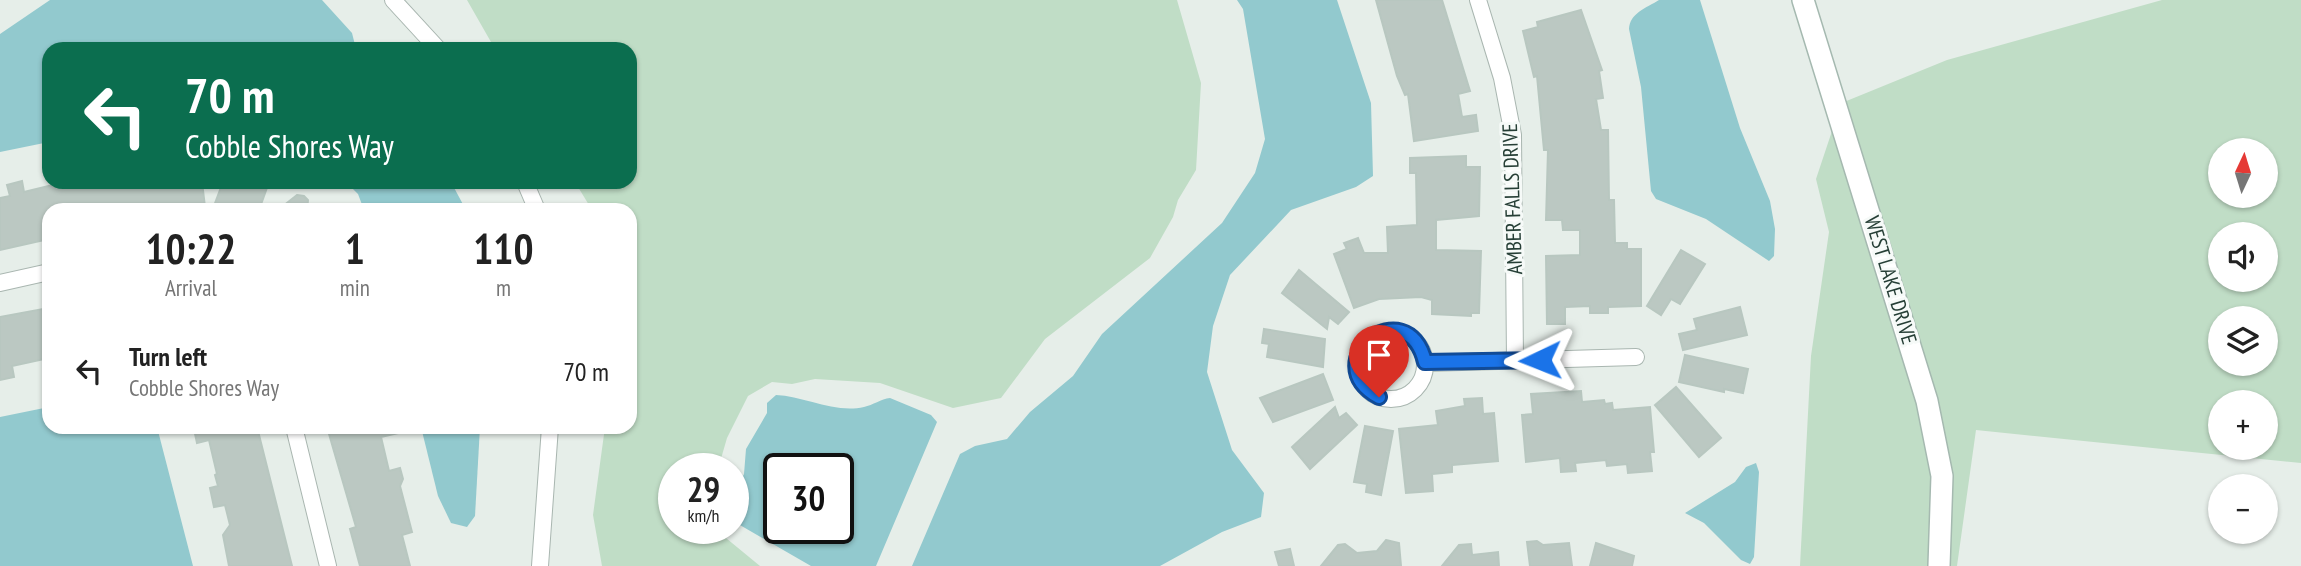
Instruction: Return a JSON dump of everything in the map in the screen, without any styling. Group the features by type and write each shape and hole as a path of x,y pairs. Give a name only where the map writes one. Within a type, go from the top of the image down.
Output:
{"street":[{"path":"393,0 432,42"},
{"name":"AMBER FALLS DRIVE","path":"1478,0 1503,78 1513,135 1516,361"},
{"name":"WEST LAKE DRIVE","path":"1803,0 1927,401 1942,476 1939,566"},
{"path":"0,283 42,274"},
{"path":"1386,331 1397,331 1416,342 1425,362 1424,374 1411,392 1390,399 1369,391 1362,383 1356,361 1366,341 1386,331"},
{"path":"1425,362 1636,357"},
{"path":"296,434 328,566"},
{"path":"540,566 549,434"}],"green space":[{"path":"467,0 1177,0 1201,83 1196,170 1150,258 1045,339 1001,398 953,408 880,383 815,379 792,384 772,382 748,396 727,438 723,453 658,453 658,544 733,544 760,566 602,566 593,515 604,434 637,434 637,203 588,203 579,189 637,189 637,42 491,42"},
{"path":"2162,0 2301,0 2301,463 2271,460 2278,460 2278,390 2208,390 2208,454 1976,430 1957,566 1947,566 1950,476 1844,102 1947,60"},
{"path":"1834,125 1919,404 1934,477 1930,566 1800,566 1811,356 1829,232 1816,179"}],"water":[{"path":"50,0 322,0 352,33 354,42 42,42 42,143 0,152 0,34"},
{"path":"1237,0 1337,0 1371,103 1373,176 1356,187 1291,210 1230,275 1213,326 1207,372 1232,450 1264,493 1261,517 1222,532 1160,566 912,566 960,454 975,446 1007,439 1030,412 1073,376 1102,334 1222,223 1255,173 1265,139 1243,9"},
{"path":"1659,0 1700,0 1740,128 1770,201 1775,229 1774,256 1769,261 1706,219 1656,199 1651,191 1641,87 1629,29 1636,15"},
{"path":"353,189 455,189 462,203 361,203"},
{"path":"776,395 853,409 890,398 931,415 937,422 876,566 811,566 773,544 854,544 854,453 763,453 763,538 749,530 749,453 746,453 746,449 767,413 767,403"},
{"path":"42,408 42,434 159,434 193,566 0,566 0,417"},
{"path":"423,434 480,434 475,516 467,527 451,523 438,496"},
{"path":"1756,463 1759,472 1754,557 1750,564 1741,560 1704,523 1685,513 1735,482 1746,467"}],"building":[{"path":"1376,0 1442,0 1470,91 1458,94 1462,117 1476,115 1478,131 1414,141 1408,94 1405,95 1397,76"},
{"path":"1581,10 1602,70 1599,71 1603,98 1596,99 1601,130 1608,130 1609,200 1614,200 1615,243 1627,243 1627,249 1641,249 1641,306 1608,307 1608,313 1590,313 1590,306 1565,307 1565,324 1547,324 1546,256 1580,255 1580,230 1563,230 1562,220 1546,220 1548,150 1544,150 1537,76 1534,77 1523,31 1538,27 1537,22"},
{"path":"1466,156 1466,167 1480,167 1479,216 1436,220 1436,250 1481,251 1479,313 1471,313 1471,316 1432,314 1432,300 1421,297 1379,299 1354,308 1334,254 1347,249 1344,243 1358,238 1364,253 1388,253 1387,227 1417,225 1416,173 1410,173 1410,158"},
{"path":"22,181 24,192 42,188 203,189 205,203 42,203 42,241 0,250 0,198 10,196 7,185"},
{"path":"220,189 266,189 262,203 215,203"},
{"path":"297,195 308,200 308,203 287,203"},
{"path":"1681,250 1705,264 1680,304 1671,299 1661,315 1647,306"},
{"path":"1299,270 1349,312 1338,324 1329,317 1327,329 1282,293"},
{"path":"1740,307 1747,335 1683,350 1679,334 1697,330 1694,319"},
{"path":"42,309 42,360 12,366 14,377 0,380 0,317"},
{"path":"1264,329 1325,339 1323,367 1267,357 1269,344 1262,343"},
{"path":"1685,355 1748,369 1743,393 1724,389 1724,392 1679,382"},
{"path":"1323,374 1333,400 1273,422 1260,398"},
{"path":"1676,387 1721,438 1699,457 1655,405"},
{"path":"1581,391 1582,402 1604,400 1605,404 1612,403 1613,410 1650,407 1654,452 1650,452 1652,471 1628,473 1627,464 1607,466 1606,460 1575,463 1576,471 1561,472 1560,458 1526,462 1522,415 1533,414 1531,394"},
{"path":"1482,398 1483,414 1494,413 1498,461 1452,465 1452,472 1432,474 1433,491 1406,493 1399,429 1438,425 1436,411 1465,406 1464,399"},
{"path":"1335,407 1339,418 1346,413 1357,425 1310,469 1292,447"},
{"path":"1365,426 1393,431 1381,495 1366,492 1367,484 1354,482"},
{"path":"195,434 259,434 292,566 229,566 223,535 230,525 225,505 214,507 210,488 218,486 209,440 197,443"},
{"path":"329,434 394,434 381,437 389,471 400,468 403,479 400,486 412,532 402,535 410,566 360,566 350,529 356,527"},
{"path":"1386,540 1399,543 1401,566 1321,566 1338,545 1345,544 1357,553 1377,551"},
{"path":"1537,541 1543,545 1569,543 1572,566 1530,566 1527,542"},
{"path":"1596,543 1634,556 1632,566 1590,566"},
{"path":"1471,544 1472,555 1498,552 1499,566 1442,566 1459,545"},
{"path":"1290,549 1294,566 1279,566 1275,552"}],"route":[{"path":"1379,397 1362,383 1356,361 1366,341 1375,334 1386,331 1408,335 1416,342 1425,362 1540,360"}]}
